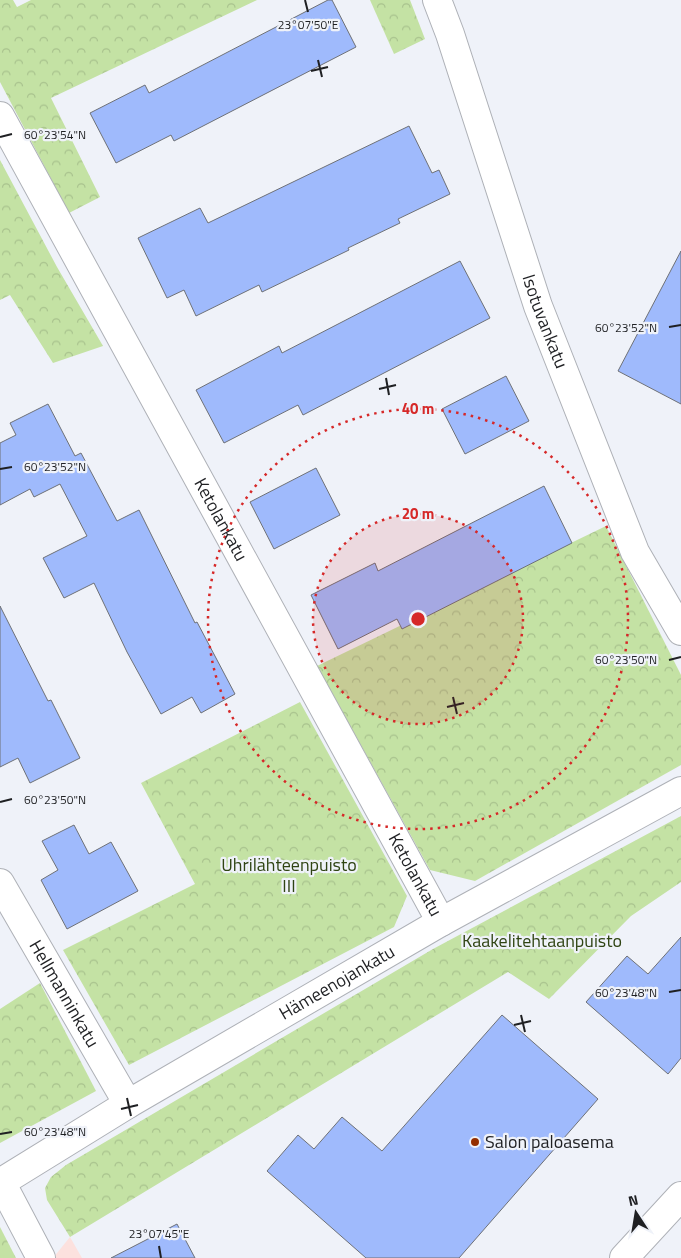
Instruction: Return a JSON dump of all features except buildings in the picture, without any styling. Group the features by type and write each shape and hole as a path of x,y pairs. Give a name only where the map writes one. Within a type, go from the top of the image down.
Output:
{"street":[{"name":"Isotuvankatu","path":"437,0 450,34 544,321 635,552 681,631"},
{"name":"Ketolankatu","path":"0,116 441,922"},
{"name":"Hämeenojankatu","path":"1,1183 128,1104 441,922 681,791"},
{"name":"Hellmanninkatu","path":"0,883 128,1104"},
{"path":"1,1183 41,1258"},
{"path":"624,1258 681,1196"}],"shaded area":[{"path":"70,1237 82,1258 53,1258"}],"green space":[{"path":"0,0 13,0 17,7 31,0 257,0 51,98 100,197 69,213 0,82"},
{"path":"370,0 410,0 425,39 394,54"},
{"path":"0,160 57,267 103,346 53,363 10,295 0,300"},
{"path":"606,526 681,675 681,765 475,881 430,870 317,666"},
{"name":"Uhrilähteenpuisto III","path":"300,702 407,896 394,927 129,1065 63,950 195,884 141,783"},
{"name":"Kaakelitehtaanpuisto","path":"681,816 681,882 631,916 549,999 508,972 70,1237 47,1200 45,1188 51,1177 66,1165 433,949"},
{"path":"40,983 96,1091 0,1143 0,1009"},
{"path":"0,1227 16,1258 0,1258"}],"place":[{"name":"Salon paloasema","path":"475,1142"}]}
